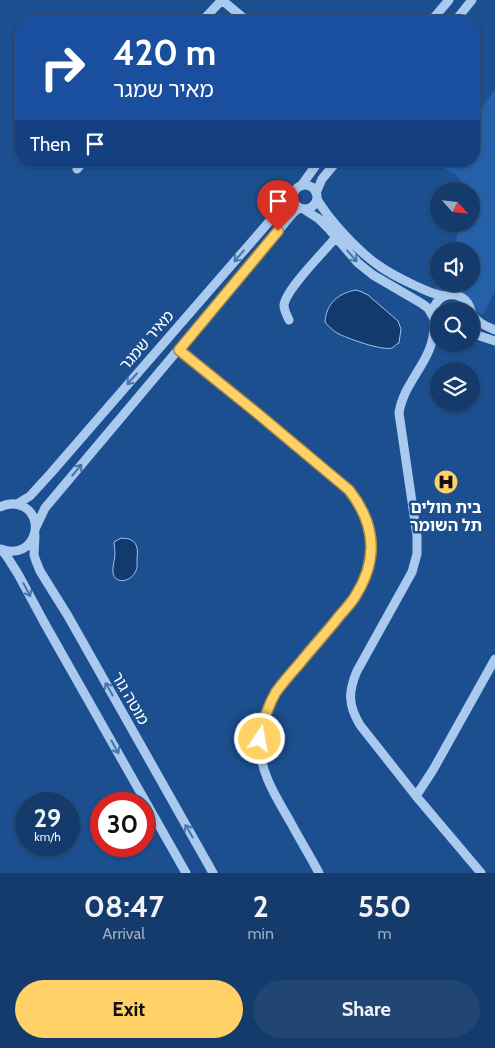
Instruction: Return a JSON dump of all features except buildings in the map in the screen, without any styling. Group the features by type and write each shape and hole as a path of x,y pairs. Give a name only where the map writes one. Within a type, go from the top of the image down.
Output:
{"street":[{"path":"208,15 222,0 240,15"},
{"path":"460,15 472,0"},
{"path":"436,15 446,3 453,15"},
{"path":"314,167 301,186 295,190 293,196 294,204 319,219 358,262 373,275 421,303 430,312"},
{"path":"302,209 313,207 322,179 332,167"},
{"path":"301,186 312,187 328,216 355,246 376,264 399,278 429,292 439,296 456,295 462,297 466,302"},
{"name":"מאיר שמגר","path":"14,504 30,496 51,473 294,193"},
{"name":"מאיר שמגר","path":"35,531 46,508 288,219 302,209"},
{"path":"289,320 284,311 284,304 288,295 336,238"},
{"path":"436,302 445,296"},
{"path":"480,322 495,330"},
{"path":"480,336 495,341"},
{"path":"430,349 400,406 417,536 415,564 357,671 352,683 351,706 354,716 360,725 416,796 481,873"},
{"path":"179,350 349,490 359,503 366,517 371,546 369,564 364,581 355,597 276,692 268,708 260,739 261,757 265,774 272,790 319,873"},
{"path":"428,355 431,352"},
{"path":"0,498 22,506 30,512 34,519 35,531 31,543 25,548 9,552 0,549"},
{"path":"0,507 14,504"},
{"name":"מוטה גור","path":"35,531 34,555 40,571 68,616 213,873"},
{"path":"0,549 18,574 186,873"},
{"path":"416,796 433,770 495,659"}],"shaded area":[{"path":"495,90 495,291 483,315 480,313 480,302 460,302 441,292 480,292 480,242 456,242 458,232 480,232 480,182 462,182 455,174 442,167 480,167 480,109"},
{"path":"356,290 368,295 398,321 401,329 399,343 393,348 380,348 348,338 335,332 325,322 328,310 334,300 350,291"},
{"path":"121,538 132,540 137,547 137,566 135,572 132,577 122,581 114,577 113,571 114,542"}],"place":[{"name":"בית חולים תל השומר","path":"446,482"}],"route":[{"path":"260,739 268,708 276,692 355,597 364,581 369,564 371,546 366,517 359,503 349,490 179,350 278,231"}]}
